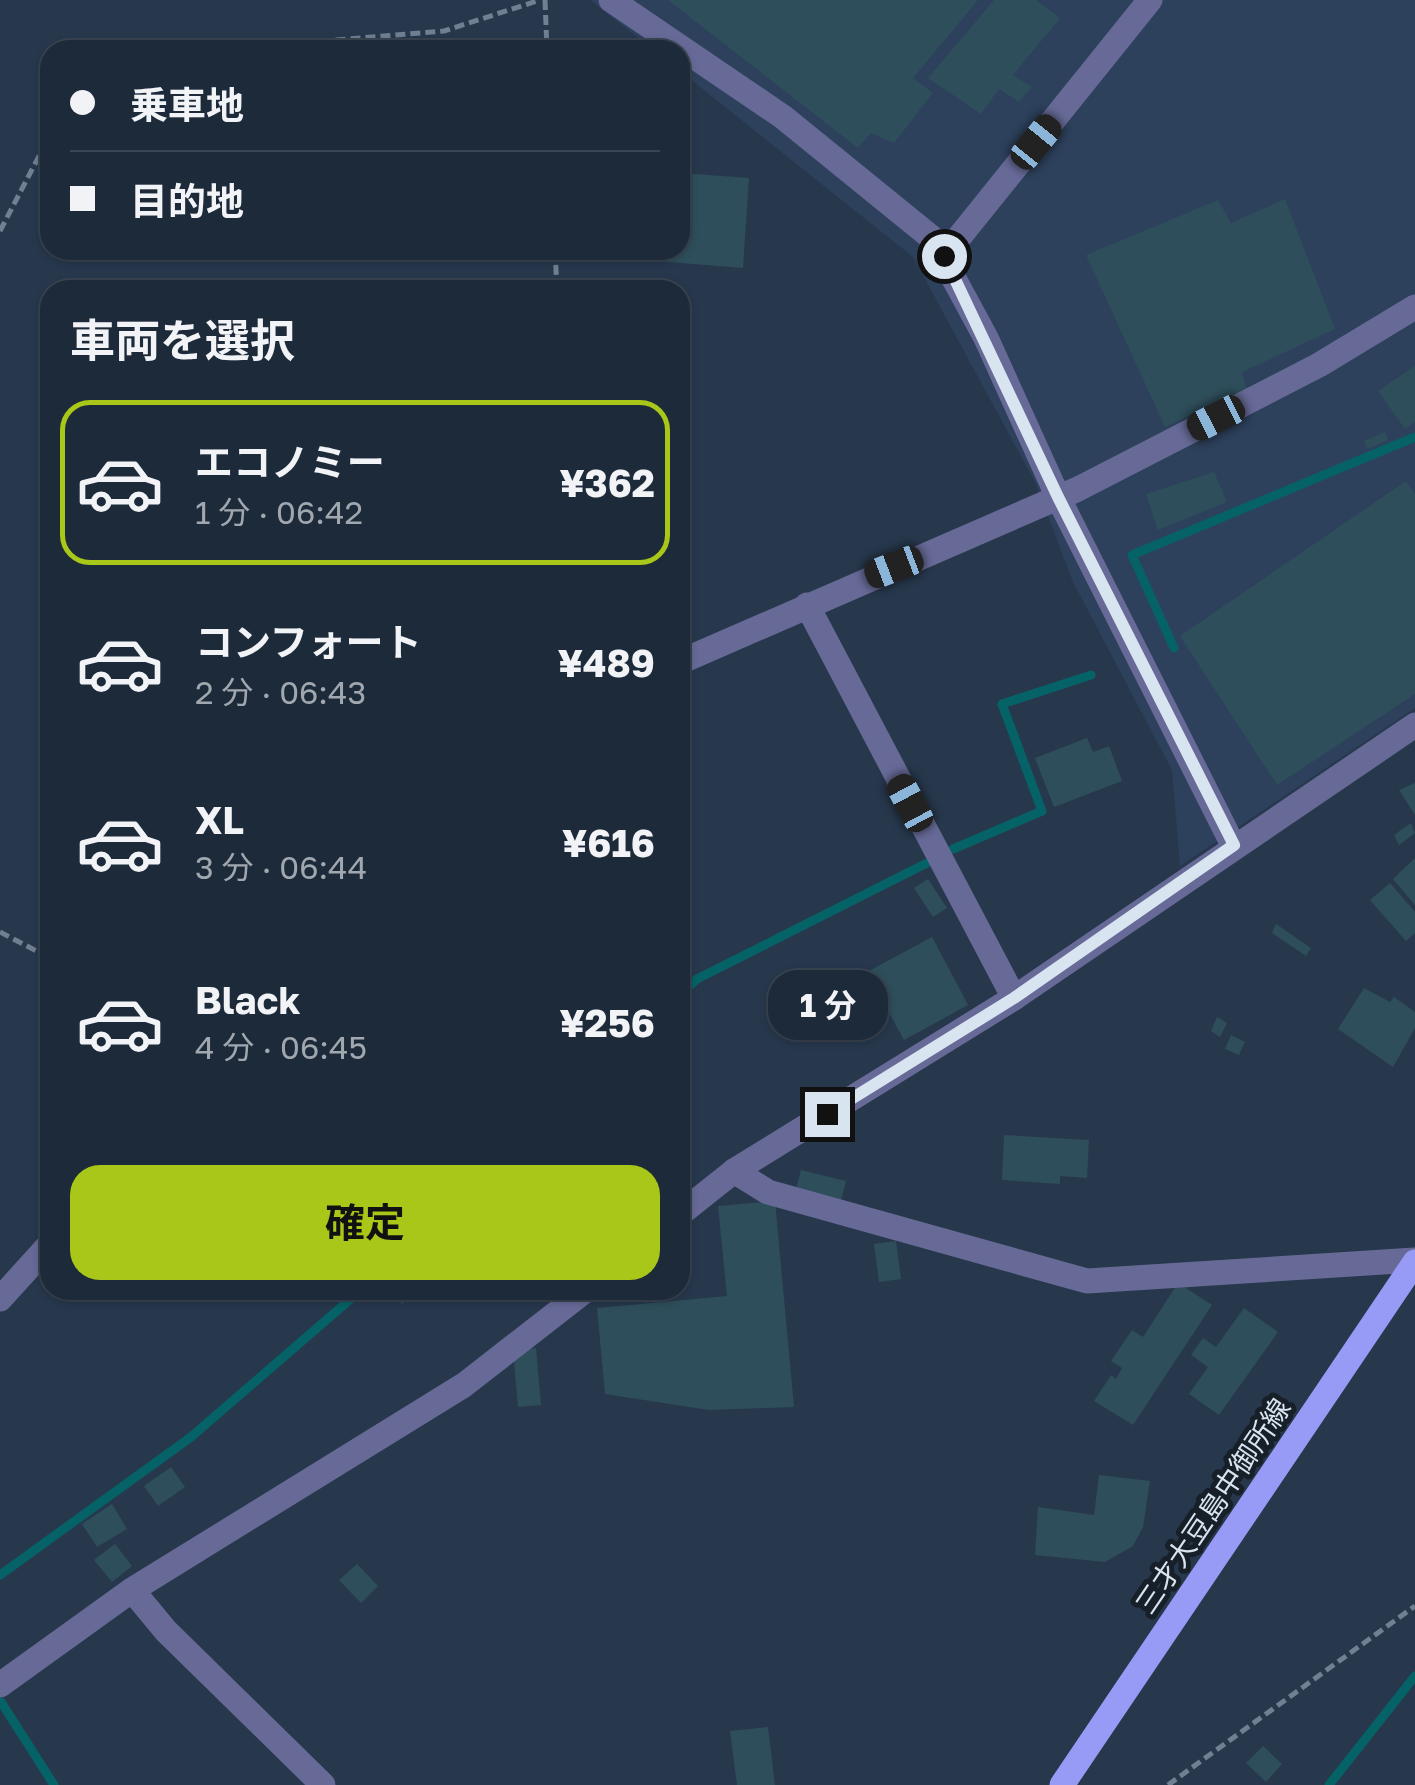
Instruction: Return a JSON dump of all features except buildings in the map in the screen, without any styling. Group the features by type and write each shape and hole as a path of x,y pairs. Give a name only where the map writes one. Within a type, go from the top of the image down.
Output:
{"main road":[{"name":"三才大豆島中御所線","path":"1062,1785 1415,1261"}],"street":[{"path":"611,0 670,40"},
{"path":"944,256 1150,0"},
{"path":"690,54 783,117 932,238 1234,845"},
{"path":"690,658 1058,497 1319,364 1415,308"},
{"path":"807,605 1014,998"},
{"path":"690,1206 734,1171 1014,998 1415,724"},
{"path":"734,1171 768,1192 1087,1281 1415,1261"},
{"path":"0,1298 40,1255"},
{"path":"0,1685 132,1590 464,1385 573,1300"},
{"path":"132,1590 166,1631 323,1785"}],"path":[{"path":"336,40 444,31 542,0 546,40"},
{"path":"0,231 40,154"},
{"path":"0,932 40,953"},
{"path":"1168,1785 1415,1606"}],"shaded area":[{"path":"590,0 1415,0 1415,708 1180,866 1172,770 1073,582 1036,484 913,257 690,79 690,40 641,40"}],"waterway":[{"path":"1174,648 1132,555 1415,437"},
{"path":"953,849 1042,811 1002,704 1091,675"},
{"path":"690,986 927,863"},
{"path":"0,1575 191,1437 349,1300"},
{"path":"1329,1785 1415,1676"},
{"path":"1,1702 54,1785"}],"route":[{"path":"827,1114 1014,998 1234,845 1058,497 944,256"}]}
